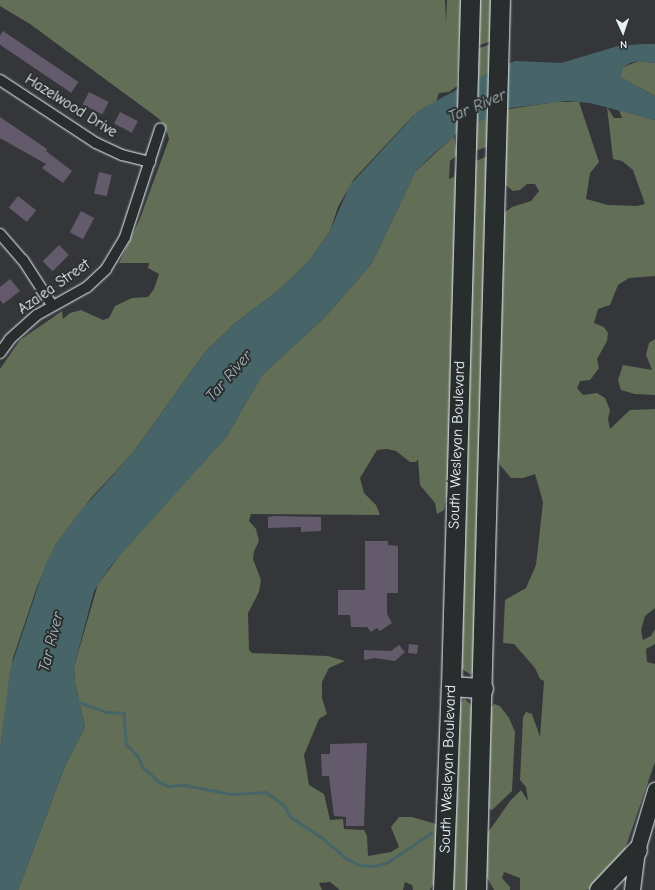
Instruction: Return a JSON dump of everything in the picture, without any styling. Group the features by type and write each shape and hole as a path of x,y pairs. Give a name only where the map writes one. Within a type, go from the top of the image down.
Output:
{"highway":[{"name":"South Wesleyan Boulevard","path":"443,890 451,686 470,0"},
{"name":"South Wesleyan Boulevard","path":"476,890 483,688 495,151 500,0"},
{"path":"451,686 483,688"},
{"path":"599,890 637,850"},
{"path":"477,864 481,880 488,890"}],"main road":[{"path":"632,890 637,850 655,790"}],"street":[{"name":"Hazelwood Drive","path":"0,80 96,142 122,155 150,162"},
{"name":"Azalea Street","path":"0,353 22,327 52,305 87,287 109,264 124,237 160,129"},
{"path":"0,234 23,260 52,305"}],"green space":[{"path":"0,0 445,0 446,22 447,0 461,0 457,86 449,92 439,93 436,102 413,116 354,179 338,207 330,231 309,261 280,289 235,323 205,352 132,454 92,497 56,544 37,587 13,658 0,749 0,369 20,340 62,311 63,319 70,313 81,310 103,320 109,318 115,306 132,298 148,297 154,289 159,274 148,268 149,263 119,263 139,221 169,139 165,125 158,118 30,24 0,6"},
{"path":"476,0 494,0 491,41 475,47"},
{"path":"491,44 490,72 473,83 474,50"},
{"path":"639,61 655,63 655,96 620,77 623,67"},
{"path":"555,102 579,102 599,162 590,173 586,199 608,205 637,206 645,204 633,170 622,161 613,159 607,107 614,118 622,118 619,110 655,120 655,276 629,278 618,285 610,305 598,309 594,323 604,327 608,333 607,341 597,359 599,368 590,380 580,381 577,388 583,395 597,393 605,398 610,410 608,419 610,429 630,410 655,409 655,608 645,616 641,630 643,640 651,636 655,629 655,644 646,649 647,662 655,664 655,762 622,858 593,887 586,890 520,890 520,878 504,872 502,878 510,887 510,890 494,890 486,876 487,834 510,801 521,790 528,801 526,787 520,780 523,717 526,712 532,714 540,737 544,681 540,679 535,668 514,644 503,643 505,600 526,588 536,565 543,502 535,474 523,478 511,478 500,465 496,449 500,216 512,207 531,201 539,191 535,184 527,184 520,190 513,191 503,183 503,110"},
{"path":"488,117 487,147 471,152 472,123"},
{"path":"454,136 457,155 450,161 449,179 454,177 456,166 449,482 444,510 437,514 435,503 420,485 418,459 416,462 410,462 396,451 387,449 377,450 360,478 364,493 376,505 380,515 251,514 249,521 256,529 259,541 254,551 253,559 261,580 259,592 248,613 249,650 252,653 328,656 345,661 329,668 322,682 322,698 327,714 319,719 304,755 309,785 324,794 330,820 343,819 344,829 364,830 367,836 368,856 391,852 399,847 391,827 399,817 412,817 436,824 438,828 434,883 430,890 413,890 412,885 405,882 403,890 340,890 330,882 319,883 322,890 18,890 65,766 85,727 75,683 74,667 98,584 123,551 227,436 262,375 325,317 372,263 415,172"},
{"path":"488,156 474,670 471,675 462,669 471,163"},
{"path":"655,339 655,395 635,394 621,390 618,380 623,365 652,370 646,355 649,343"},
{"path":"464,698 472,706 470,775 471,890 452,890 457,712"},
{"path":"494,704 500,706 509,718 515,732 512,791 492,810 489,809 491,708"}],"water":[{"name":"Tar River","path":"655,44 655,63 639,61 630,63 623,67 620,77 655,96 655,120 590,103 567,101 510,108 461,130 429,158 415,172 372,263 325,317 262,375 227,436 109,568 94,591 74,667 75,683 85,727 65,766 18,890 0,890 0,749 10,670 46,563 56,544 78,514 132,454 205,352 235,323 280,289 309,261 330,231 350,185 419,110 490,72 515,61 561,63 618,46"}],"building":[{"path":"3,31 78,82 71,93 0,45 0,35"},
{"path":"89,92 109,102 102,114 83,104"},
{"path":"120,112 138,121 132,133 114,124"},
{"path":"0,117 47,149 46,151 72,171 63,183 42,168 46,164 0,138"},
{"path":"99,172 112,175 107,196 94,193"},
{"path":"18,196 36,210 27,222 9,208"},
{"path":"81,211 94,218 83,239 70,232"},
{"path":"59,245 69,255 53,271 43,261"},
{"path":"10,279 20,291 3,304 0,300 0,287"},
{"path":"268,517 321,517 321,531 301,532 301,527 268,528"},
{"path":"365,541 388,541 388,545 398,546 398,593 387,593 387,614 392,623 380,631 377,628 371,632 367,627 351,627 350,615 338,615 338,590 365,590"},
{"path":"409,644 418,645 417,654 408,653"},
{"path":"399,645 405,652 395,661 375,658 364,660 364,650 391,651"},
{"path":"367,743 364,826 346,826 346,817 334,816 329,776 322,776 321,754 330,754 330,744"}],"waterway":[{"path":"79,702 106,712 124,713 126,744 138,756 143,767 159,782 168,786 184,785 231,794 266,792 284,805 291,817 321,837 346,858 360,865 374,866 388,862 431,833"}]}
